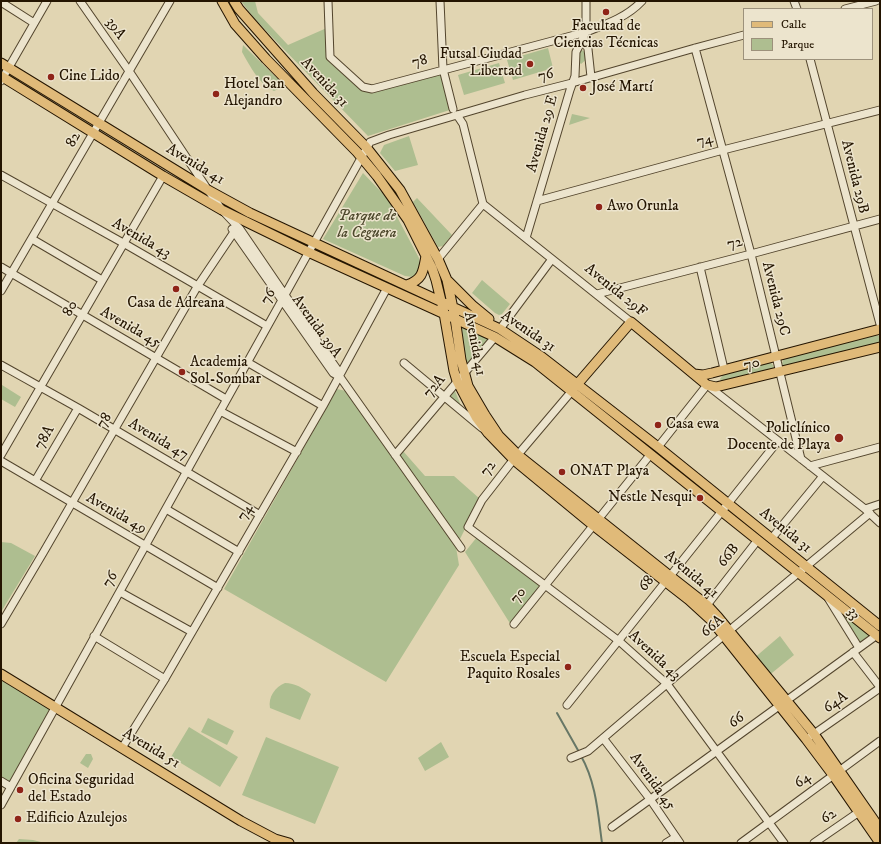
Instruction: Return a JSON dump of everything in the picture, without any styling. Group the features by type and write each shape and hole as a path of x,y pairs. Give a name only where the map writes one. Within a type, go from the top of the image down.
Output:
{"main road":[{"name":"Avenida 31","path":"222,1 235,24 266,59 359,154 386,186 408,220 432,268 444,313 495,337 535,362 658,447 880,626"},
{"name":"Avenida 31","path":"234,1 239,9 313,93 366,147 400,190 438,259 447,280 453,306 500,328 542,357 574,388 650,455 878,637"},
{"name":"Avenida 41","path":"5,66 98,124 208,190 250,213 453,306 464,373 468,386 485,415 516,458"},
{"name":"Avenida 41","path":"2,78 163,176 222,210 308,252 444,313 457,381 476,417 488,433 516,458 596,523 668,579 707,605 810,737 836,773 879,825"},
{"path":"407,285 414,282 424,271 426,256"},
{"path":"447,280 472,305 500,328"},
{"name":"Avenida 29F","path":"630,322 707,385"},
{"name":"72","path":"574,388 630,322"},
{"name":"70","path":"694,374 703,375 712,373 880,329"},
{"name":"70","path":"707,385 723,387 880,347"},
{"path":"707,385 707,379 712,373"},
{"name":"Avenida 41","path":"668,579 712,621 727,632"},
{"name":"Avenida 51","path":"1,674 56,706 260,832 288,843"},
{"name":"Avenida 41","path":"836,773 859,812 880,843"}],"street":[{"path":"2,78 5,66 47,1"},
{"name":"39A","path":"80,1 129,71"},
{"name":"82","path":"1,291 170,1"},
{"name":"78","path":"328,1 330,57 363,87 372,89 444,69 585,35 634,10 642,1"},
{"path":"438,259 483,204 463,124 455,112 444,69 440,1"},
{"name":"Avenida 29 E","path":"586,1 585,35 591,77"},
{"path":"849,8 876,1"},
{"path":"1,2 34,22"},
{"name":"Avenida 29 E","path":"526,238 575,76 576,52 585,35"},
{"name":"76","path":"1,805 314,242 359,154 370,142 455,112 572,83 743,35"},
{"name":"Avenida 29C","path":"695,48 751,254 801,459"},
{"name":"Avenida 29B","path":"810,60 880,324"},
{"name":"Avenida 39A","path":"129,71 222,210 234,232 337,369 340,377 461,548"},
{"name":"74","path":"537,202 723,150 880,110"},
{"name":"Avenida 43","path":"1,175 125,244 197,287 267,326"},
{"name":"80","path":"1,456 163,176"},
{"name":"Avenida 29F","path":"483,204 630,322"},
{"name":"Avenida 39A","path":"222,210 240,229 283,298"},
{"name":"72","path":"597,294 880,219"},
{"name":"78","path":"1,624 197,287 234,232"},
{"path":"32,239 102,280"},
{"path":"500,328 552,259"},
{"name":"Avenida 45","path":"1,267 226,399"},
{"path":"700,267 724,369"},
{"name":"74","path":"122,748 165,679 340,377 387,288"},
{"name":"72A","path":"395,455 495,337"},
{"path":"247,362 323,406"},
{"path":"404,363 488,433"},
{"name":"Avenida 47","path":"1,364 260,515"},
{"path":"658,447 707,385"},
{"name":"Avenida 29F","path":"707,385 801,459"},
{"name":"72","path":"468,527 482,500 574,388"},
{"name":"78A","path":"35,481 78,408"},
{"path":"220,410 296,452"},
{"name":"68","path":"567,705 778,441"},
{"path":"810,466 880,447"},
{"name":"70","path":"514,624 650,455"},
{"path":"801,459 868,511 880,523"},
{"name":"Avenida 49","path":"1,461 218,588"},
{"path":"772,538 823,476"},
{"name":"66A","path":"571,758 588,750 603,738 727,632 799,573 868,511 880,504"},
{"path":"166,509 239,552"},
{"name":"Avenida 43","path":"468,527 619,641 667,684 784,843"},
{"name":"66B","path":"707,605 757,541"},
{"path":"120,592 192,632"},
{"name":"33","path":"826,594 856,650 880,687"},
{"path":"94,636 165,679"},
{"name":"66","path":"612,827 856,650 878,637"},
{"name":"64A","path":"810,737 880,687"},
{"name":"Avenida 45","path":"603,738 650,799 678,840"},
{"name":"64","path":"741,843 880,741"},
{"path":"1,781 11,787"},
{"name":"62","path":"814,843 859,812"},
{"path":"666,843 678,840"}],"green space":[{"path":"241,1 255,1 258,13 288,45 329,27 330,57 363,87 372,89 443,69 453,109 368,136 253,17"},
{"path":"243,45 285,86 274,91 264,84 255,74 242,52"},
{"name":"Futsal Ciudad Libertad","path":"548,48 553,68 513,80 507,60"},
{"path":"582,50 586,53 587,59 581,64 578,61 578,58 579,53"},
{"name":"Futsal Ciudad Libertad","path":"499,63 505,83 464,95 458,75"},
{"path":"572,114 590,118 569,125"},
{"path":"409,136 418,165 395,171 380,153 384,145"},
{"name":"Parque de la Ceguera","path":"363,173 387,198 419,258 419,269 413,277 405,276 323,239"},
{"path":"417,198 452,235 443,246 438,247 413,202"},
{"path":"482,280 510,304 502,314 499,315 495,313 472,293"},
{"path":"455,318 495,337 464,373"},
{"path":"874,335 880,336 880,342 787,367 782,363 784,358"},
{"path":"770,362 774,366 773,369 722,382 720,379 723,375"},
{"path":"2,385 21,397 15,407 1,399"},
{"path":"337,389 346,391 395,461 403,451 425,476 454,476 480,499 456,547 459,565 386,682 224,589"},
{"path":"455,391 462,408 450,397"},
{"path":"580,391 722,505 721,506 579,393"},
{"path":"727,509 802,568 800,569 726,510"},
{"path":"477,537 542,585 511,625 465,552"},
{"path":"1,542 11,543 35,556 1,612"},
{"path":"826,594 877,635 859,648"},
{"path":"780,636 794,655 767,677 753,659"},
{"path":"1,680 49,709 49,712 10,783 1,777"},
{"path":"285,683 299,686 311,694 300,720 270,708 271,696 278,687"},
{"path":"208,718 234,731 227,745 201,732"},
{"path":"189,727 238,757 220,787 171,757"},
{"path":"266,737 339,767 315,824 242,795"},
{"path":"441,742 449,757 425,771 418,758"},
{"path":"86,754 91,754 93,759 88,768 80,763"},
{"path":"19,839 33,840 45,843 16,843"}],"waterway":[{"path":"557,713 579,752"},
{"path":"581,756 593,787 598,810 602,843"}],"place":[{"name":"Facultad de Ciencias Técnicas","path":"606,12"},
{"name":"Futsal Ciudad Libertad","path":"530,64"},
{"name":"Cine Lido","path":"51,77"},
{"name":"José Martí","path":"583,88"},
{"name":"Hotel San Alejandro","path":"216,94"},
{"name":"Awo Orunla","path":"599,207"},
{"name":"Casa de Adreana","path":"176,289"},
{"name":"Academia Sol-Sombar","path":"182,372"},
{"name":"Casa ewa","path":"658,425"},
{"name":"Policlínico Docente de Playa","path":"839,438"},
{"name":"ONAT Playa","path":"562,472"},
{"name":"Nestle Nesqui","path":"700,498"},
{"name":"Escuela Especial Paquito Rosales","path":"568,667"},
{"name":"Oficina Seguridad del Estado","path":"20,790"},
{"name":"Edificio Azulejos","path":"18,819"}]}
